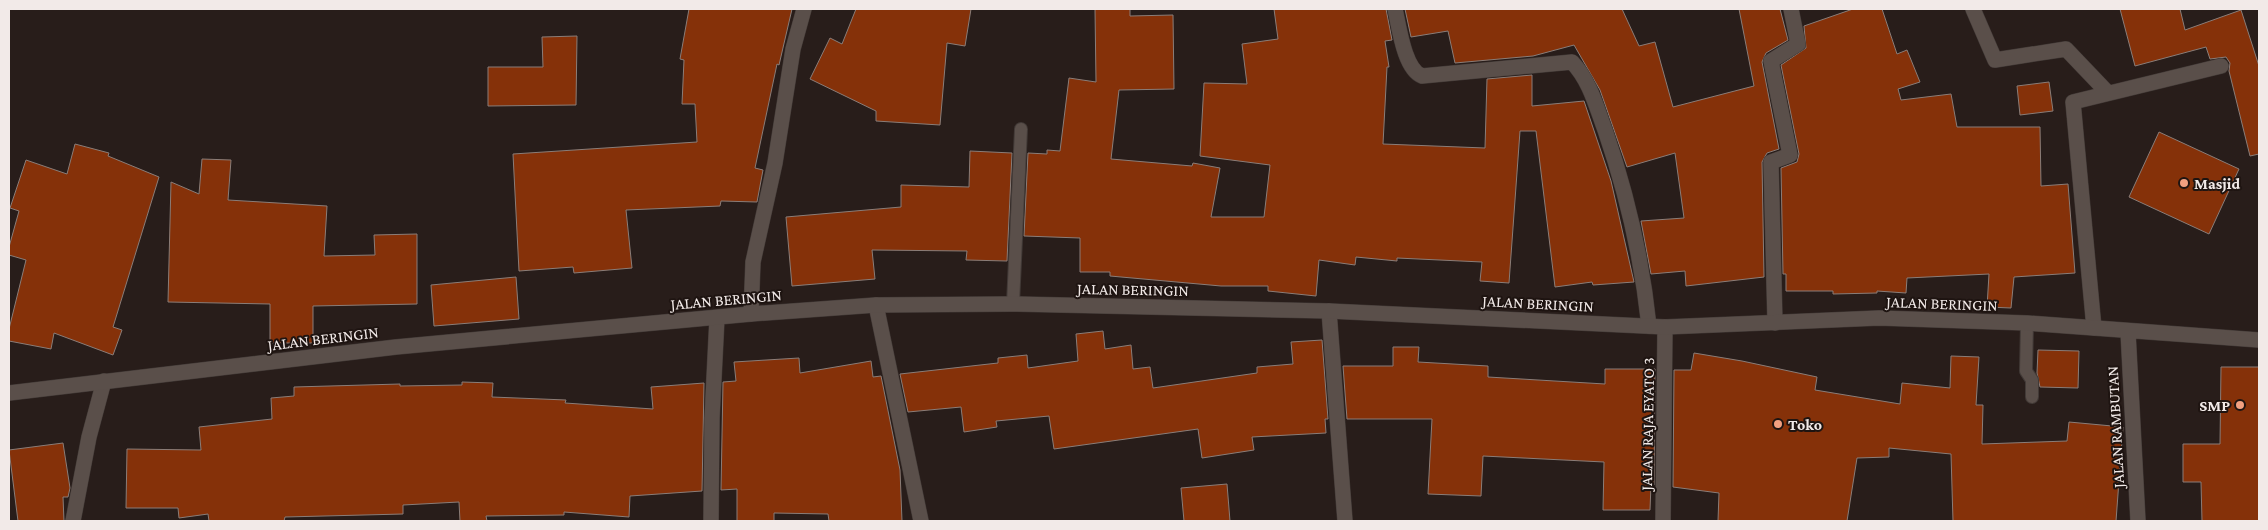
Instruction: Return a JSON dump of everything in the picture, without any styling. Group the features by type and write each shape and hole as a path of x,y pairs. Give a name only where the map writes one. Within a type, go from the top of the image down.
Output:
{"street":[{"path":"751,314 753,262 775,163 793,49 804,9"},
{"path":"1395,9 1406,55 1417,74 1422,76 1572,62 1580,70 1591,90 1621,177 1642,266 1648,326"},
{"path":"1775,322 1771,162 1790,155 1771,61 1798,44 1791,9"},
{"path":"1973,9 1995,60 2066,49 2108,93"},
{"path":"2094,328 2073,102 2221,66"},
{"name":"JALAN BERINGIN","path":"9,393 396,347 751,314 876,305 1013,304 1329,311 1665,327 1879,318 2027,323 2128,332 2259,340"},
{"path":"876,305 921,521"},
{"path":"1329,311 1345,521"},
{"path":"711,521 712,418 717,318"},
{"name":"JALAN RAJA EYATO 3","path":"1663,521 1665,327"},
{"name":"JALAN RAMBUTAN","path":"2128,332 2138,521"},
{"path":"73,521 89,438 104,382"}],"lane":[{"path":"1013,304 1021,129"},
{"path":"2027,323 2026,372 2032,380 2032,397"}],"building":[{"path":"689,9 792,9 779,65 777,64 755,168 763,170 757,202 721,201 720,206 626,210 632,268 574,273 573,267 519,271 513,154 697,142 695,104 682,104 684,60 680,59"},
{"path":"856,9 971,9 965,46 947,43 940,125 876,121 876,111 810,79 830,38 842,44"},
{"path":"1095,9 1130,9 1130,16 1173,15 1174,89 1119,90 1111,159 1192,166 1193,163 1220,168 1211,217 1264,217 1270,165 1200,156 1204,83 1247,84 1242,44 1278,39 1274,9 1386,9 1392,40 1385,41 1389,67 1387,67 1383,144 1485,148 1487,79 1532,75 1532,106 1584,101 1611,181 1634,282 1593,285 1592,282 1555,287 1536,131 1520,131 1509,283 1480,281 1482,262 1397,258 1397,261 1356,257 1355,265 1319,260 1316,296 1268,291 1268,286 1221,286 1110,276 1110,272 1080,272 1080,238 1024,236 1028,153 1047,154 1047,150 1060,151 1069,78 1096,82"},
{"path":"1405,9 1622,9 1639,46 1655,42 1673,107 1754,86 1739,9 1780,9 1788,40 1766,53 1762,62 1779,149 1767,153 1762,162 1764,277 1686,286 1685,271 1651,274 1641,221 1684,218 1675,153 1627,167 1600,90 1574,45 1533,56 1455,63 1448,31 1411,37"},
{"path":"1853,9 1882,9 1897,54 1907,50 1920,82 1898,89 1901,100 1951,94 1957,127 2040,127 2041,186 2068,184 2075,273 2014,277 2011,308 1987,307 1989,274 1907,278 1906,293 1877,291 1877,293 1833,294 1833,291 1786,291 1786,274 1783,274 1781,168 1797,162 1799,154 1781,65 1806,48 1804,26"},
{"path":"2120,9 2180,9 2185,30 2241,10 2259,66 2259,154 2250,156 2229,71 2230,63 2226,57 2210,59 2206,47 2135,66"},
{"path":"577,36 576,105 488,106 488,67 543,67 542,37"},
{"path":"2049,82 2053,111 2020,115 2017,86"},
{"name":"Masjid","path":"2159,132 2239,169 2209,234 2129,197"},
{"path":"75,144 109,153 108,156 159,177 113,327 122,330 113,355 54,333 51,349 9,341 9,329 26,260 9,255 9,247 19,211 10,208 26,160 67,174"},
{"path":"970,151 1012,153 1007,261 966,260 967,251 872,250 875,279 792,286 786,217 901,207 901,185 969,187"},
{"path":"202,159 231,160 228,200 327,206 324,256 375,255 374,235 417,234 417,304 313,306 313,343 270,343 270,304 168,302 171,182 199,194"},
{"path":"516,277 519,319 434,326 431,285"},
{"path":"1103,331 1105,349 1131,345 1133,369 1150,367 1153,388 1257,373 1257,367 1293,364 1291,342 1322,340 1328,419 1325,419 1326,433 1252,437 1254,450 1202,458 1198,429 1054,449 1049,416 996,421 997,427 964,432 961,407 908,412 900,374 998,363 998,358 1027,355 1028,368 1078,361 1076,334"},
{"path":"1393,347 1419,347 1418,362 1488,366 1488,377 1605,384 1605,369 1655,369 1654,485 1651,484 1650,510 1603,510 1604,462 1483,456 1481,496 1428,494 1432,419 1347,419 1343,366 1393,366"},
{"path":"2038,350 2079,351 2078,388 2040,387 2037,373"},
{"path":"1694,353 1817,377 1815,390 1900,404 1902,383 1950,388 1951,356 1979,357 1976,405 1983,405 1982,444 2067,441 2069,422 2123,427 2116,521 1953,521 1951,454 1889,448 1889,457 1857,458 1847,521 1718,521 1719,493 1673,487 1674,370 1691,370"},
{"path":"799,358 800,373 871,361 873,377 881,376 900,470 902,521 829,521 828,514 774,513 774,521 737,521 737,489 721,490 723,382 736,381 734,362"},
{"name":"SMP","path":"2221,367 2259,367 2259,521 2202,521 2201,482 2183,482 2183,444 2220,444"},
{"path":"462,382 493,383 492,397 566,400 565,403 653,409 651,387 704,383 702,491 630,496 629,517 564,512 564,515 486,516 487,521 460,521 459,502 403,505 403,514 285,517 284,521 209,521 208,514 179,518 178,508 126,508 127,449 201,450 199,427 272,419 271,398 294,396 294,387 400,384 400,386 462,385"},
{"path":"63,443 70,488 68,497 63,497 64,521 18,521 9,450"},
{"path":"1227,484 1230,521 1184,521 1181,488"}],"place":[{"name":"Masjid","path":"2184,183"},
{"name":"SMP","path":"2240,405"},
{"name":"Toko","path":"1778,424"}]}
